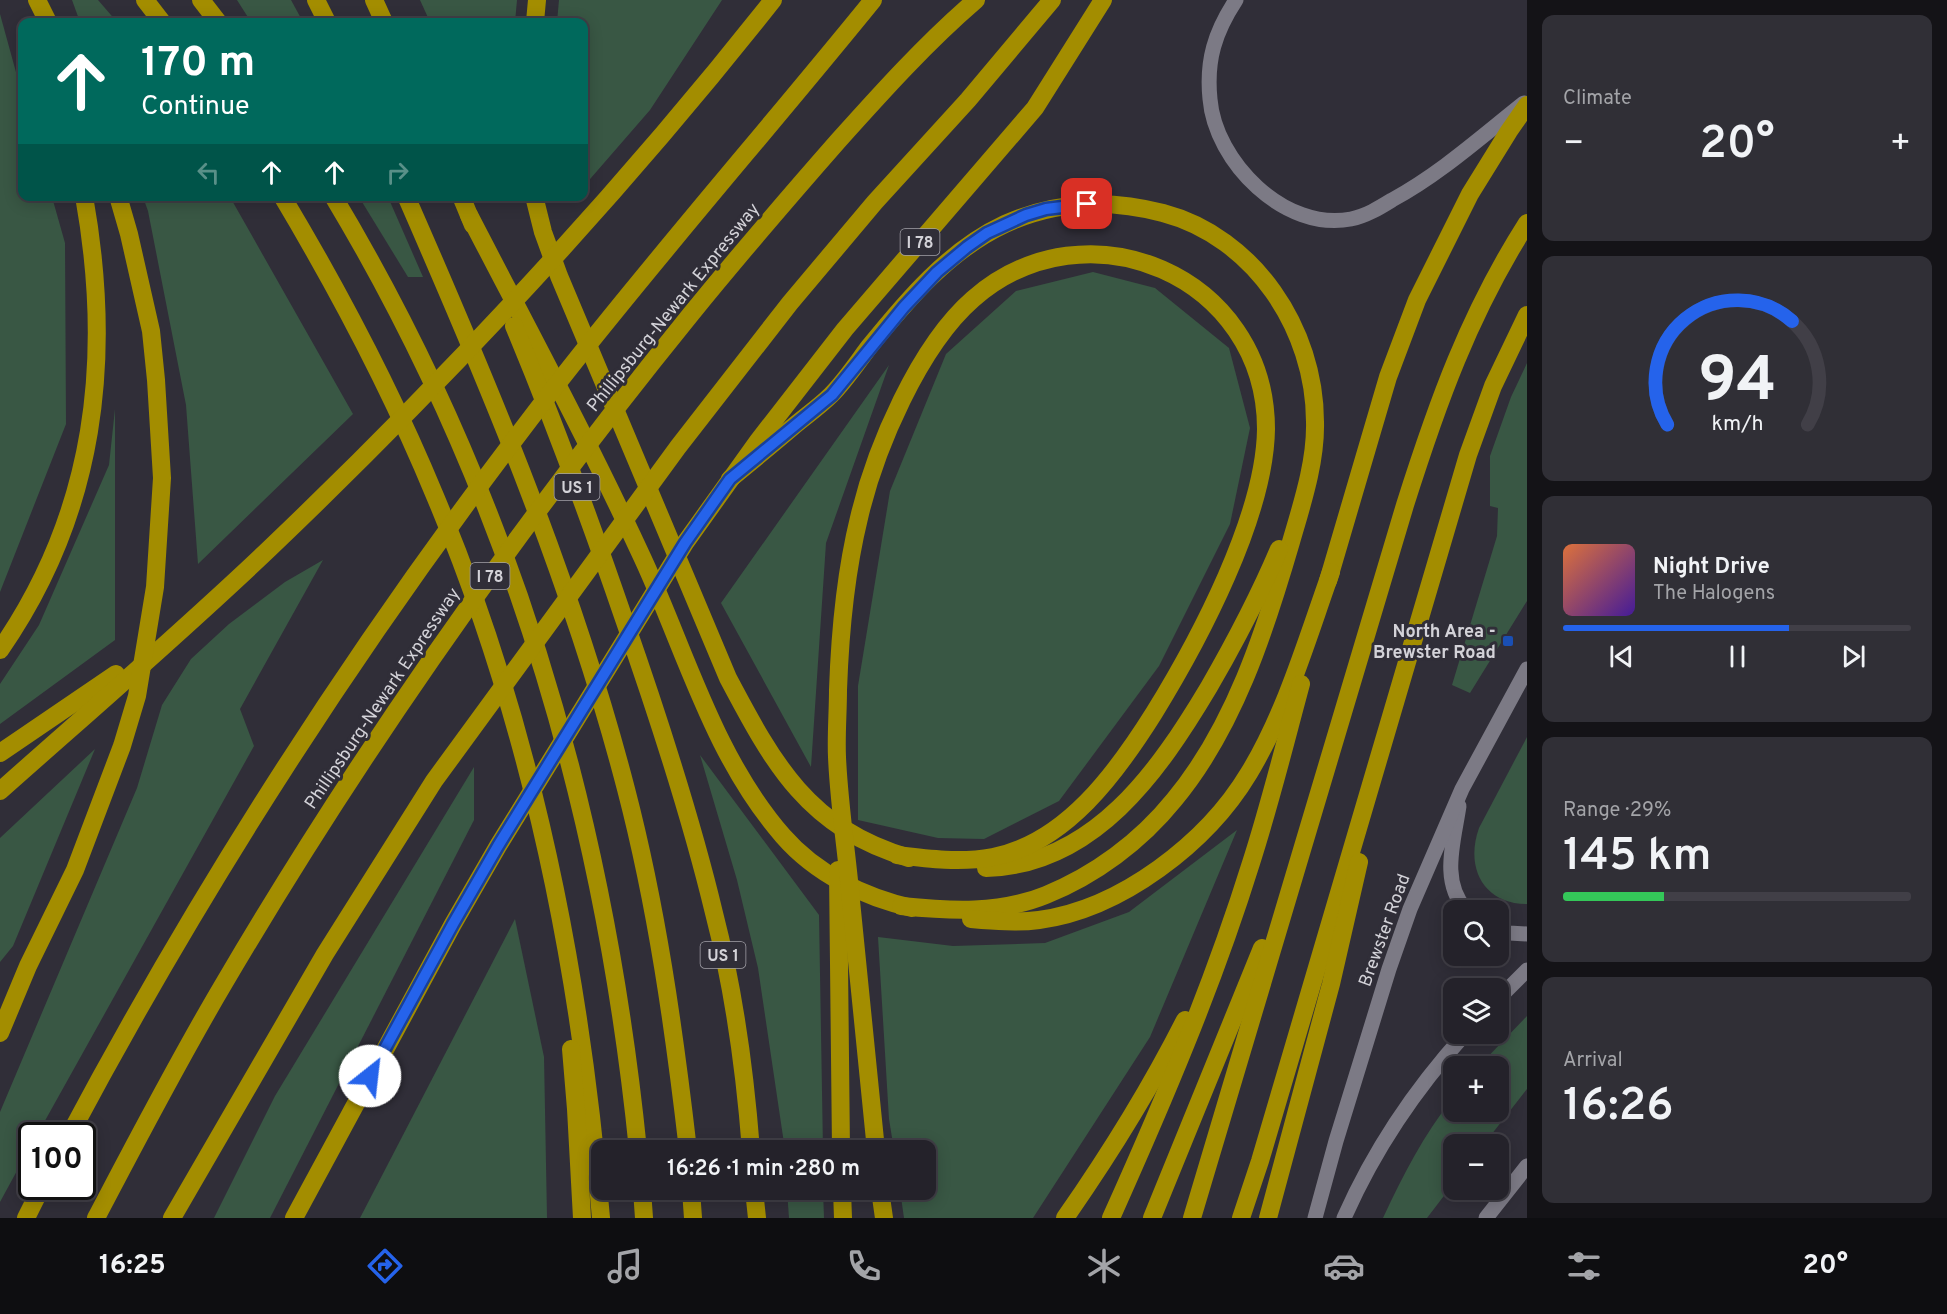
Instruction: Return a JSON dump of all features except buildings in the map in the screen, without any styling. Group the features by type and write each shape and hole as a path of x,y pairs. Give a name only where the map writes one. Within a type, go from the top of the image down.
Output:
{"highway":[{"path":"31,0 37,18"},
{"path":"37,0 46,18"},
{"path":"145,0 159,18"},
{"path":"201,0 215,18"},
{"path":"316,0 325,18"},
{"path":"374,0 382,18"},
{"path":"535,18 537,0"},
{"path":"0,791 202,611 331,488 468,349 660,139 773,0"},
{"path":"77,1122 144,998 250,822 306,735 422,565 593,339 873,0"},
{"name":"Phillipsburg-Newark Expressway","path":"96,1218 172,1073 273,901 374,743 450,632 569,470 723,275 858,119 943,29 976,0"},
{"path":"172,1218 325,954 434,781 678,447 829,255 968,99 1052,0"},
{"name":"I 78","path":"294,1218 442,944 498,846 685,543 730,479 845,329 1035,108 1103,0"},
{"path":"1111,1218 1182,1056 1235,912 1266,815 1331,572 1388,377 1417,300 1470,194 1527,103"},
{"path":"0,650 48,565 71,508 86,452 95,392 98,330 94,261 85,201"},
{"path":"0,1033 28,966 75,870 122,746 137,696 155,587 162,478 160,420 151,331 119,201"},
{"path":"285,201 334,285 373,361 436,498 488,640 531,785 556,901 580,1029 601,1218"},
{"path":"336,201 405,325 465,453 513,576 558,718 591,847 622,1016 638,1140"},
{"path":"408,201 502,422 556,564 588,659 627,791 649,892 666,986 687,1140"},
{"name":"US 1","path":"463,201 567,460 615,591 673,763 715,915 735,1020 750,1140"},
{"path":"535,201 558,276 728,678 762,741 784,774 828,819 861,840 897,855 956,868 996,868 1014,865 1055,853 1074,843 1113,814 1149,777 1166,755 1216,675 1273,563 1288,530 1310,469"},
{"path":"730,479 832,395 904,307 940,269 987,233 1026,215 1046,209 1087,204 1138,208 1187,221 1205,230 1241,255 1270,286 1291,322 1311,378 1316,425 1310,469 1281,576 1236,698 1208,752 1178,796 1160,817 1139,837 1092,872 1046,895 1023,904 1001,908 970,910 901,906"},
{"path":"469,215 614,497 664,605 707,711 753,798 785,838 819,868 859,891 901,906 935,914 1013,922 1040,920 1089,907 1163,866 1204,831 1250,773 1280,709 1331,572"},
{"path":"1192,1218 1431,423 1472,321 1496,274 1527,223"},
{"path":"841,1140 837,757 840,656 843,603 858,521 873,470 894,419 921,368 946,329 975,297 993,284 1033,263 1055,257 1100,254 1143,261 1198,290 1213,303 1239,332 1256,369 1265,409 1265,449 1259,482 1243,532 1219,591 1179,670 1135,742 1118,766 1084,804 1050,833 1015,851 977,859 940,860 897,855"},
{"path":"1241,1218 1260,1161 1468,455 1493,386 1527,315"},
{"path":"0,753 121,671 202,611"},
{"path":"1268,1218 1331,984 1403,676"},
{"path":"837,757 875,1140"},
{"path":"1152,1218 1240,1005 1321,789"},
{"path":"556,901 576,1109 582,1218"},
{"path":"1065,1218 1121,1133 1170,1049 1235,912"},
{"path":"0,999 28,966"},
{"path":"186,1218 273,1045"},
{"path":"26,1218 35,1200"},
{"path":"643,1200 644,1218"},
{"path":"692,1200 693,1218"},
{"path":"748,1200 748,1218"},
{"path":"755,1200 757,1218"},
{"path":"842,1200 843,1218"},
{"path":"881,1200 884,1218"}],"street":[{"path":"1236,0 1222,22 1213,46 1210,99 1213,119 1224,143 1256,187 1280,206 1302,215 1326,220 1364,216 1414,188 1527,103"},
{"name":"Brewster Road","path":"1315,1218 1336,1141 1400,936 1441,834 1462,789 1527,669"},
{"path":"1458,900 1450,875 1462,789"},
{"path":"1509,933 1527,934"},
{"path":"1509,988 1527,970"},
{"path":"1344,1218 1377,1152 1401,1114 1457,1044"},
{"path":"1486,1218 1527,1166"}],"green space":[{"path":"72,0 98,0 114,18 79,18"},
{"path":"237,0 291,0 301,18 248,18"},
{"path":"420,0 517,0 515,18 428,18"},
{"path":"559,0 722,0 650,110 588,181 588,18 557,18"},
{"path":"0,14 18,79 18,201 53,201 65,243 66,424 0,592"},
{"path":"144,201 232,201 353,414 198,564 186,405"},
{"path":"361,201 390,201 423,277 408,277"},
{"path":"1093,272 1155,288 1229,348 1250,428 1230,524 1159,666 1059,801 984,839 938,838 858,820 858,686 890,491 946,354 1016,291"},
{"path":"1527,363 1527,601 1470,693 1452,685 1497,536 1498,508 1490,506 1490,456 1511,397"},
{"path":"889,365 826,543 811,767 721,603"},
{"path":"115,409 115,640 0,724 0,684 39,625 109,465"},
{"path":"323,560 240,709 254,746 44,1122 18,1122 18,1169 0,1202 0,1112 137,788 162,705 191,659 229,624 285,582"},
{"path":"1527,737 1527,904 1499,898 1481,881 1474,856 1479,828"},
{"path":"95,749 13,946 0,962 0,838"},
{"path":"700,755 819,915 823,1140 784,1140 758,968 737,880"},
{"path":"474,767 474,820 270,1218 214,1218 275,1096"},
{"path":"1237,830 1150,1037 1033,1218 904,1218 901,1200 936,1200 936,1140 892,1140 889,1119 878,937 953,946 1045,943 1129,912"},
{"path":"515,919 544,1057 547,1218 360,1218"},
{"path":"1527,1016 1527,1089 1509,1112 1509,1056 1489,1056 1500,1044 1509,1044 1509,1035"},
{"path":"1443,1112 1443,1122 1501,1122 1492,1134 1443,1134 1443,1197 1427,1218 1383,1218 1398,1186"},
{"path":"788,1200 823,1200 824,1218 789,1218"}],"place":[{"name":"North Area - Brewster Road","path":"1508,641"}],"route":[{"path":"370,1076 498,846 685,543 730,479 832,395 904,307 937,272 967,247 987,233 1026,215 1046,209 1087,204"}]}
